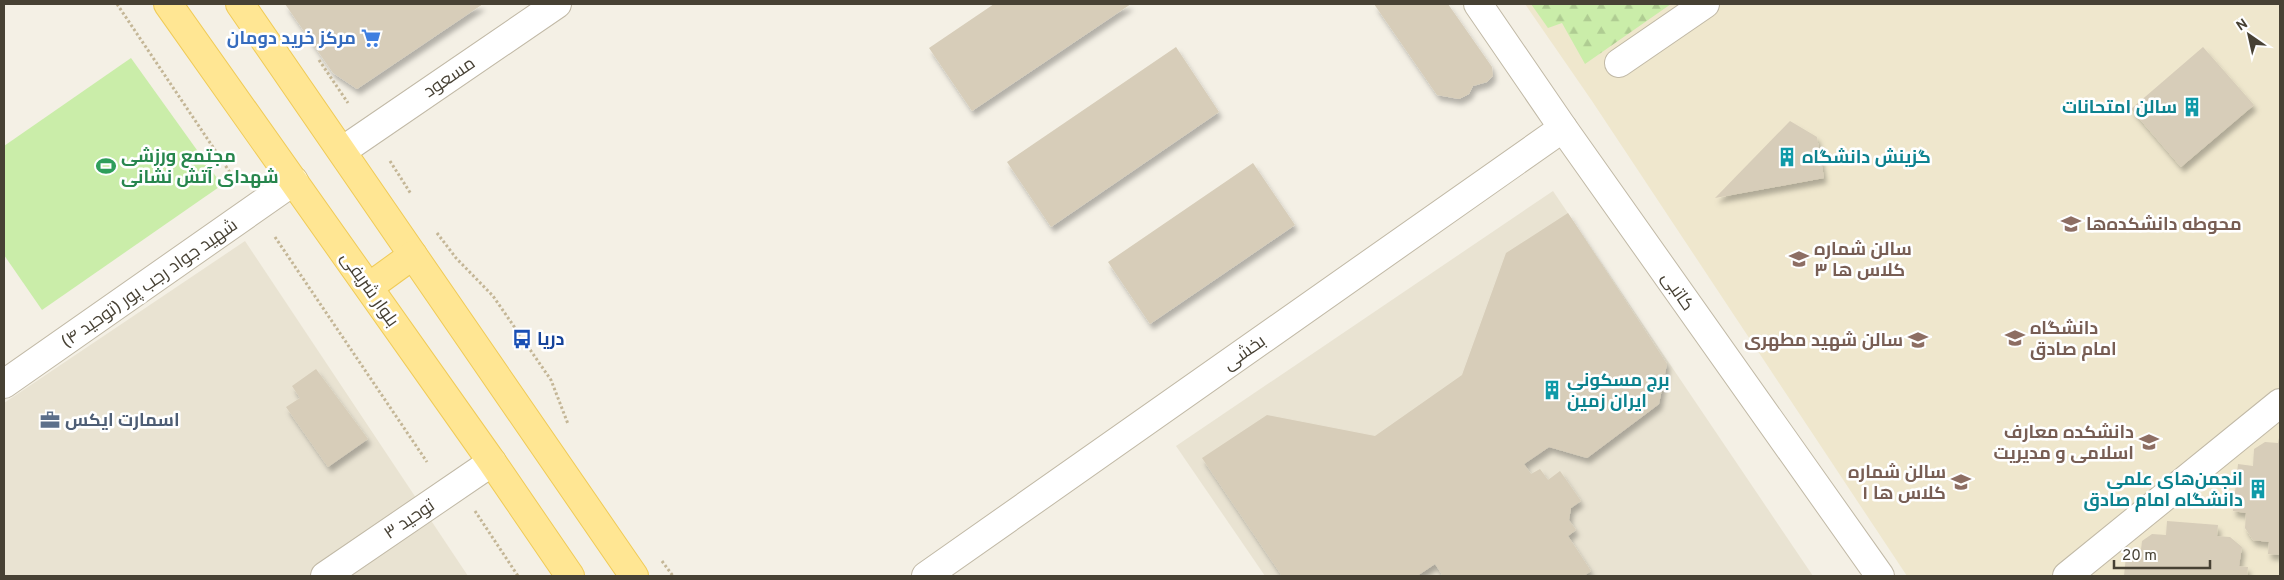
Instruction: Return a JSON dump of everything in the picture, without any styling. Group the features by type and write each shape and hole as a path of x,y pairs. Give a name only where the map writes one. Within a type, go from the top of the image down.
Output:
{"main road":[{"name":"بلوار شریفی","path":"168,4 492,462 570,576"},
{"path":"240,4 634,576"},
{"path":"369,288 413,255"}],"street":[{"name":"مسعود","path":"342,151 557,4"},
{"name":"کاتبی","path":"1478,4 1563,128 1880,576"},
{"path":"1619,64 1705,4"},
{"name":"بخشی","path":"926,576 1563,128"},
{"name":"شهید جواد رجب پور (توحید ۴)","path":"4,384 294,181"},
{"path":"2067,576 2280,404"},
{"name":"توحید ۳","path":"325,576 492,462"}],"path":[{"path":"117,4 231,174"},
{"path":"390,161 413,198"},
{"path":"434,228 456,258 493,296 551,380 572,432"},
{"path":"275,237 427,462"},
{"path":"474,510 518,576"},
{"path":"662,560 674,576"}],"shaded area":[{"name":"دانشگاه امام صادق","path":"1525,4 2280,4 2280,576 1907,576 1592,101"},
{"path":"1553,191 1813,576 1265,576 1176,446"},
{"path":"245,241 468,576 4,576 4,403"}],"green space":[{"path":"1531,4 1671,4 1585,64 1562,23 1548,28"},
{"name":"مجتمع ورزشی شهدای آتش نشانی","path":"131,58 222,185 42,310 4,255 4,146"}],"building":[{"name":"مرکز خرید دومان","path":"285,4 483,4 357,89 333,73"},
{"path":"994,4 1131,4 972,111 929,48"},
{"path":"1374,4 1448,4 1492,67 1493,76 1487,82 1473,86 1469,94 1459,99 1437,95"},
{"path":"1176,47 1219,112 1051,227 1007,162"},
{"name":"سالن امتحانات","path":"2203,47 2254,105 2181,167 2131,109"},
{"name":"گزینش دانشگاه","path":"1790,121 1817,137 1824,178 1715,198"},
{"path":"1253,163 1295,225 1150,324 1108,262"},
{"name":"برج مسکونی ایران زمین","path":"1568,213 1667,364 1659,404 1587,458 1549,447 1524,464 1531,474 1540,469 1548,480 1560,471 1581,501 1571,508 1569,520 1576,530 1568,536 1591,571 1584,576 1443,576 1435,564 1417,576 1282,576 1202,458 1267,415 1375,436 1462,375 1506,253"},
{"path":"316,369 368,439 328,467 286,407 300,398 292,386"},
{"name":"انجمن‌های علمی دانشگاه امام صادق","path":"2279,438 2280,555 2268,554 2269,542 2253,540 2245,528 2246,513 2233,511 2238,464 2253,466 2254,449 2265,442 2278,443"},
{"path":"2167,521 2218,525 2217,536 2230,537 2242,547 2239,566 2248,567 2247,576 2124,576 2126,556 2140,558 2142,541 2152,534 2166,535"}],"place":[{"name":"مرکز خرید دومان","path":"371,38"},
{"name":"سالن امتحانات","path":"2192,107"},
{"name":"گزینش دانشگاه","path":"1787,157"},
{"name":"مجتمع ورزشی شهدای آتش نشانی","path":"106,166"},
{"name":"محوطه دانشکده‌ها","path":"2071,224"},
{"name":"سالن شماره ۳ کلاس ها","path":"1799,259"},
{"name":"دانشگاه امام صادق","path":"2015,338"},
{"name":"دریا","path":"522,339"},
{"name":"سالن شهید مطهری","path":"1918,340"},
{"name":"برج مسکونی ایران زمین","path":"1552,390"},
{"name":"اسمارت ایکس","path":"50,420"},
{"name":"دانشکده معارف اسلامی و مدیریت","path":"2149,442"},
{"name":"سالن شماره ۱ کلاس ها","path":"1961,482"},
{"name":"انجمن‌های علمی دانشگاه امام صادق","path":"2258,489"}]}
